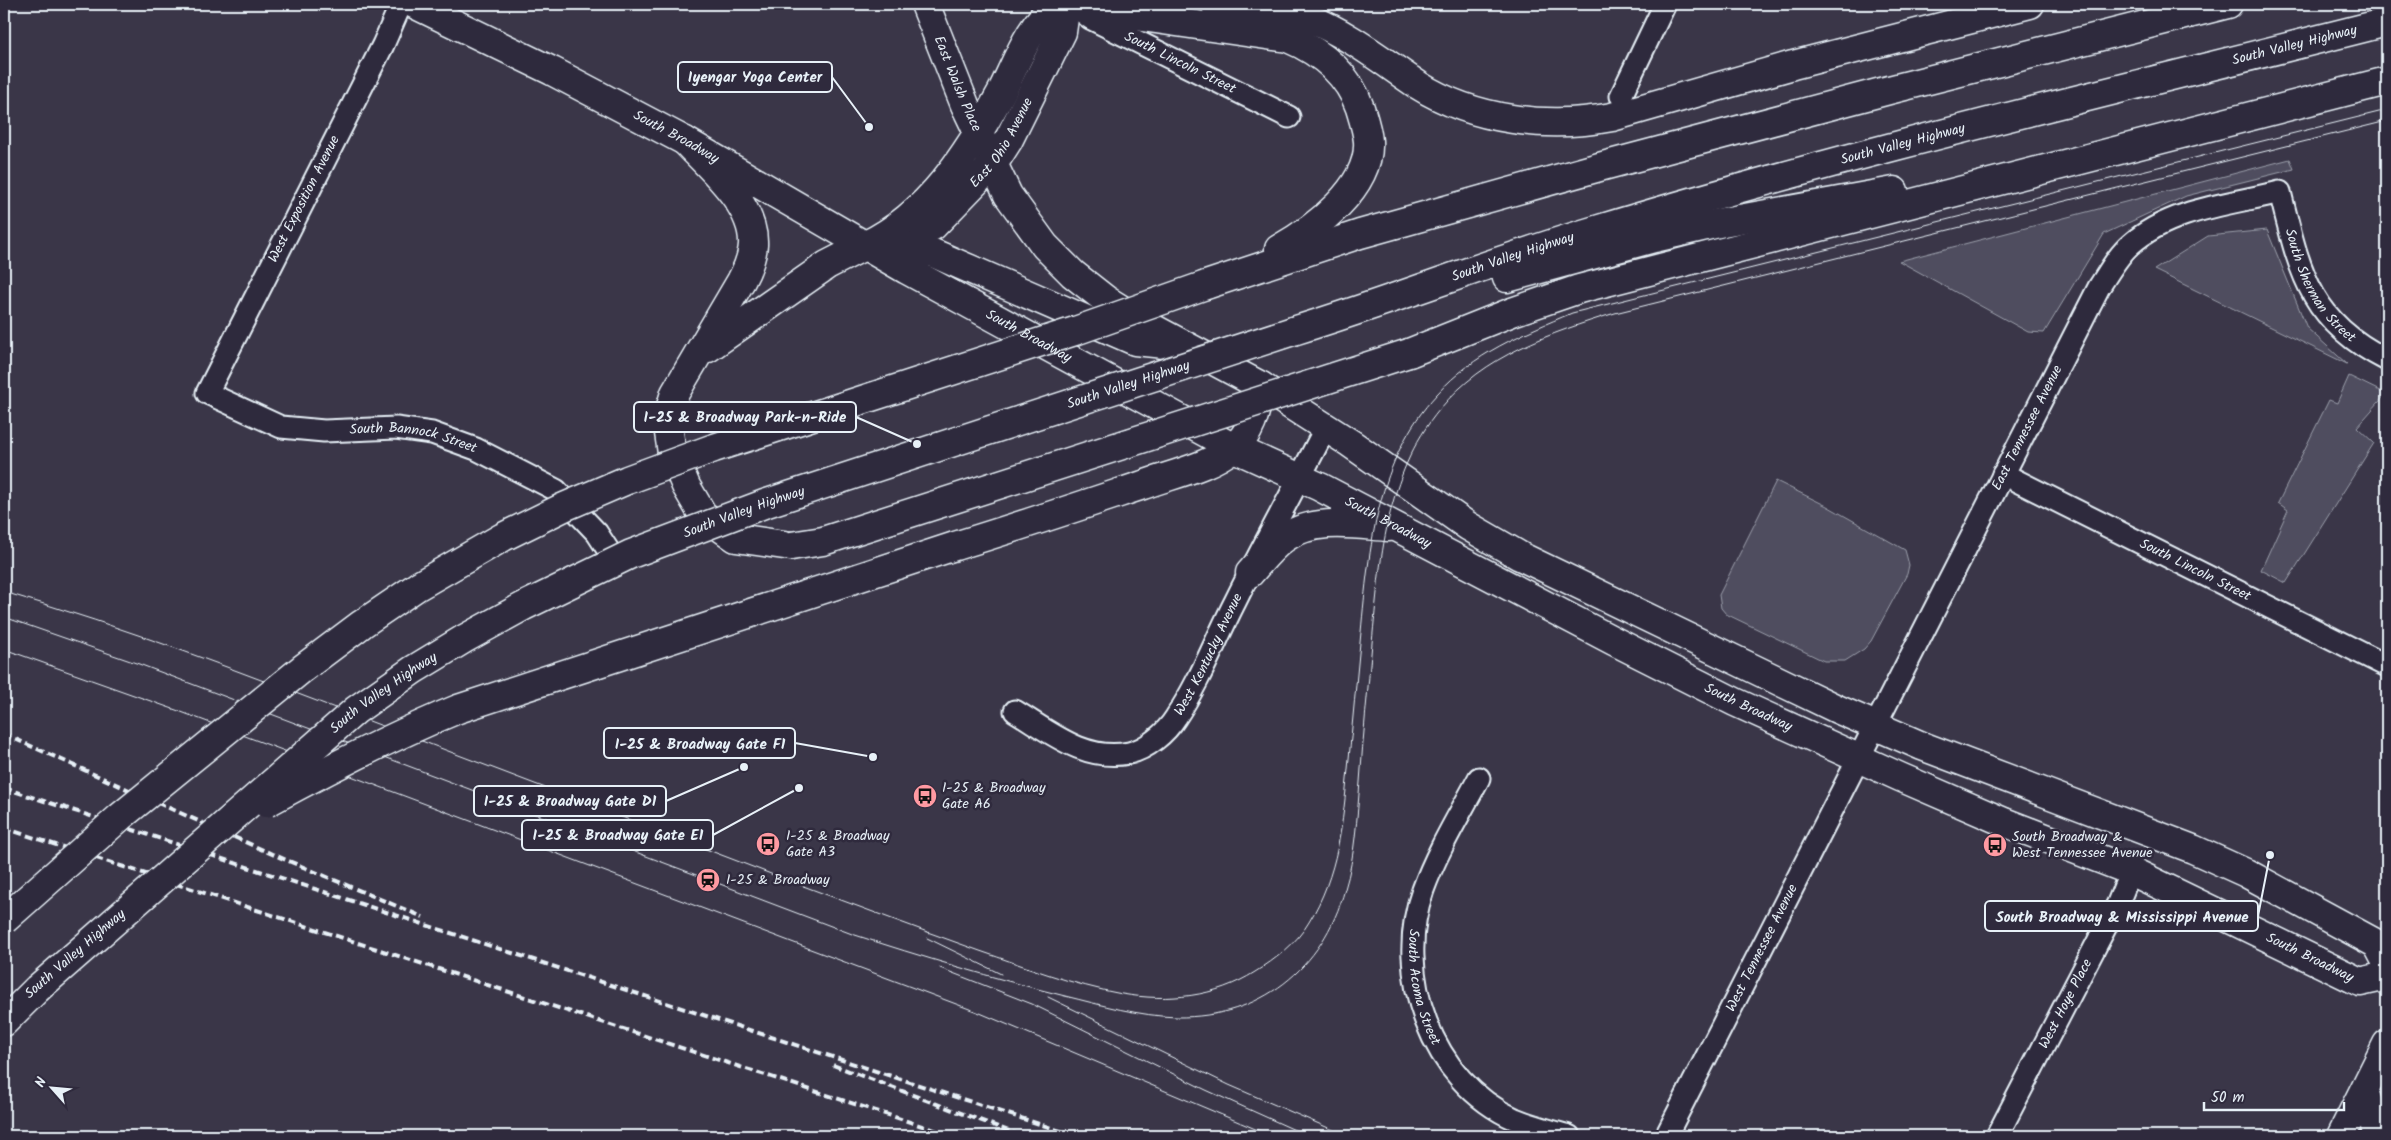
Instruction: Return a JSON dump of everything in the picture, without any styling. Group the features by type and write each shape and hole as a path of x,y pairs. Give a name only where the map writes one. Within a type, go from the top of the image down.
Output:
{"main road":[{"name":"South Broadway","path":"414,4 544,67 877,240 907,270 1234,448 1300,477 1726,697 1858,758 2004,822 2131,871 2360,982 2387,976"},
{"name":"East Walsh Place","path":"925,4 978,132 994,163"},
{"name":"East Ohio Avenue","path":"877,240 936,190 957,165 1001,93 1034,27 1057,4"},
{"name":"East Ohio Avenue","path":"877,240 922,231 933,226 994,163 1016,127 1059,37 1066,4"},
{"path":"1083,4 1093,9 1114,13 1288,38 1308,47 1329,61 1344,77 1356,98 1368,143 1364,162 1356,182 1327,218 1307,233 1271,254 1206,285"},
{"path":"1215,4 1291,12 1346,35 1420,86 1446,100 1491,114 1551,123 1585,122 1612,117 1793,65 2030,4"},
{"path":"4,920 120,817 302,669 362,624 418,586 503,537 618,484 714,448 1075,331 1360,234 1603,166 1899,87 2228,4"},
{"name":"South Valley Highway","path":"4,1017 356,710 413,670 524,606 631,554 764,504 1349,314 1592,231 1703,198 2387,22"},
{"path":"685,141 740,202 747,214 753,236 749,265 675,393 668,426 672,453 686,486 703,515 736,538 791,546 823,541 1409,353 1512,312 1579,289 2387,81"},
{"path":"1349,314 1521,274 1636,242 1723,222 2150,143"},
{"path":"994,163 1008,195 1023,218 1073,274 1106,300 1145,324 1261,386 1326,427 1452,516 1520,556 1828,704 1922,746 2193,849 2246,873 2377,944 2387,963"},
{"path":"697,356 827,265 877,240 893,246 933,253 1135,341 1190,347"},
{"path":"224,824 336,765 421,724 458,709 955,546 1032,523 1200,466 1234,448 1247,434 1254,417 1261,386"},
{"path":"1250,572 1287,536 1310,527 1327,524 1398,528"},
{"path":"4,1022 36,989"},
{"path":"2341,1136 2387,1044"},
{"path":"2364,1090 2378,1136"}],"street":[{"name":"West Exposition Avenue","path":"207,393 383,45 401,4"},
{"name":"South Lincoln Street","path":"1074,4 1090,18 1289,117"},
{"path":"1621,96 1665,4"},
{"name":"South Sherman Street","path":"2280,192 2301,270 2320,307 2344,334 2387,360"},
{"name":"East Tennessee Avenue","path":"1858,758 2099,287 2116,261 2131,244 2168,222 2187,214 2280,192"},
{"name":"South Bannock Street","path":"207,393 281,426 324,431 396,428 441,436 476,449 556,490 597,533 610,553"},
{"name":"West Kentucky Avenue","path":"1014,711 1078,748 1093,753 1110,755 1131,753 1149,744 1176,718 1326,427"},
{"name":"South Lincoln Street","path":"2003,474 2387,666"},
{"name":"West Tennessee Avenue","path":"1666,1136 1858,758"},
{"name":"South Acoma Street","path":"1479,778 1435,863 1423,890 1415,919 1412,948 1414,978 1421,1007 1432,1035 1447,1061 1466,1083 1489,1103 1514,1119 1569,1136"},
{"name":"West Hoye Place","path":"1997,1136 2118,903 2131,871"}],"shaded area":[{"path":"2290,159 2294,169 2186,196 2104,234 2044,333 2028,332 1899,261"},
{"path":"2267,230 2307,328 2347,364 2154,270 2208,236"},
{"path":"2349,376 2386,394 2357,427 2374,443 2286,583 2261,570 2288,510 2278,503 2329,400 2337,403"},
{"path":"1776,481 1827,506 1905,550 1909,565 1907,574 1871,641 1864,649 1845,661 1824,661 1726,614 1721,608 1719,595"}],"tram line":[{"path":"4,592 95,620 185,652 771,874 954,942 1050,975 1086,986 1139,996 1174,997 1208,992 1240,980 1263,967 1285,950 1304,930 1327,886 1338,848 1344,809 1364,600 1373,537 1380,506 1389,476 1401,447 1417,419 1437,394 1467,367 1517,337 1572,313 2387,110"},
{"path":"4,617 139,664 852,934 984,975 1107,1006 1163,1016 1207,1015 1235,1009 1261,998 1284,983 1304,965 1321,943 1335,918 1348,877 1357,822 1378,582 1388,520 1407,462 1422,435 1440,409 1477,374 1520,348 1567,329 1615,313 2387,121"},
{"path":"4,649 176,710 980,1013 1272,1136"},
{"path":"927,938 1001,974"},
{"path":"940,968 1032,1004 1206,1090 1308,1136"},
{"path":"1048,997 1229,1085 1347,1136"}],"railway":[{"path":"4,734 272,854 423,917"},
{"path":"4,788 1076,1136"},
{"path":"4,828 953,1136"},
{"path":"833,1065 1022,1136"}],"place":[{"name":"Iyengar Yoga Center","path":"869,127"},
{"name":"I-25 & Broadway Park-n-Ride","path":"917,444"},
{"name":"I-25 & Broadway Gate F1","path":"873,757"},
{"name":"I-25 & Broadway Gate D1","path":"744,767"},
{"name":"I-25 & Broadway Gate E1","path":"799,788"},
{"name":"I-25 & Broadway Gate A6","path":"925,796"},
{"name":"I-25 & Broadway Gate A3","path":"768,844"},
{"name":"South Broadway & West Tennessee Avenue","path":"1995,845"},
{"name":"South Broadway & Mississippi Avenue","path":"2270,855"},
{"name":"I-25 & Broadway","path":"708,880"}]}
